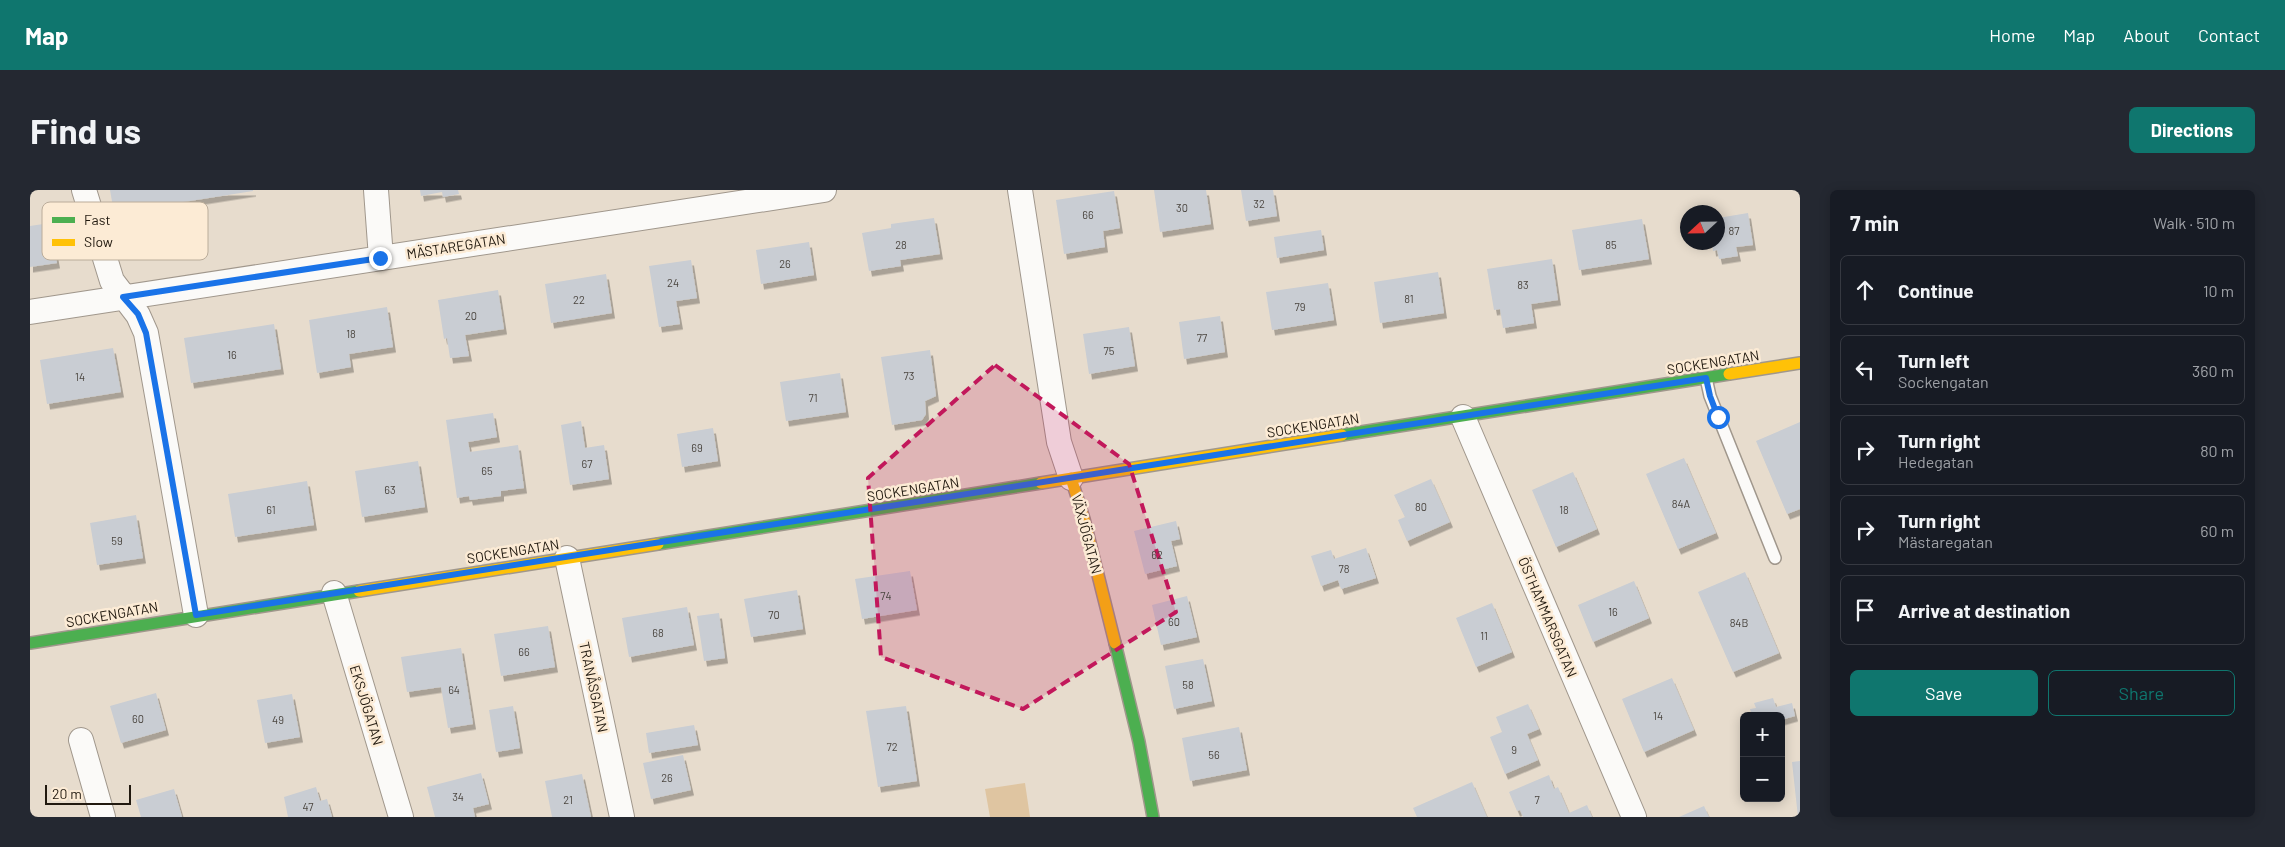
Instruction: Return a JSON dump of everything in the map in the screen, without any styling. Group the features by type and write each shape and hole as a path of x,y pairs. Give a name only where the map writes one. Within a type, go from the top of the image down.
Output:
{"street":[{"path":"84,190 88,202"},
{"path":"376,190 380,258"},
{"name":"MÄSTAREGATAN","path":"30,312 380,258 701,199 824,190"},
{"name":"VÄXJÖGATAN","path":"1020,190 1059,442 1084,519 1140,742 1153,817"},
{"path":"106,260 112,281 138,314 146,333 196,615"},
{"name":"SOCKENGATAN","path":"30,642 1800,363"},
{"name":"ÖSTHAMMARSGATAN","path":"1463,417 1634,817"},
{"name":"TRANÅSGATAN","path":"567,558 622,817"},
{"name":"EKSJÖGATAN","path":"334,593 401,817"},
{"path":"81,740 103,817"}],"lane":[{"path":"1706,378 1710,396 1775,558"}],"highlighted area":[{"path":"995,365 1129,464 1176,612 1023,709 881,657 868,478"}],"shaded area":[{"path":"1025,783 1030,817 990,817 985,789"}],"building":[{"path":"110,190 253,190 184,202 112,202"},
{"path":"420,190 458,190 459,194 443,197 442,192 421,196"},
{"path":"1154,190 1206,190 1211,224 1160,232"},
{"path":"1241,190 1273,190 1277,216 1246,221"},
{"path":"1114,191 1120,228 1103,231 1105,247 1064,254 1056,200"},
{"path":"1748,213 1753,245 1736,247 1738,256 1719,259 1717,250 1725,250 1725,217"},
{"path":"934,218 940,254 900,260 901,266 869,271 862,233 891,228 891,224"},
{"path":"1642,219 1649,259 1579,270 1572,230"},
{"path":"42,224 42,260 56,260 57,263 30,267 30,226"},
{"path":"1321,230 1324,250 1277,258 1274,237"},
{"path":"809,242 814,275 761,284 756,250"},
{"path":"1552,259 1558,300 1531,304 1534,323 1503,328 1500,309 1494,310 1487,269"},
{"path":"691,260 697,298 676,301 680,324 659,327 649,266"},
{"path":"1438,272 1444,313 1380,323 1374,282"},
{"path":"606,274 612,313 551,323 545,284"},
{"path":"1328,283 1334,320 1272,330 1266,292"},
{"path":"498,290 504,329 465,335 469,356 450,358 447,338 444,339 438,300"},
{"path":"387,307 393,347 349,354 351,367 317,373 309,320"},
{"path":"1220,316 1225,352 1184,359 1179,322"},
{"path":"274,324 281,369 191,383 184,338"},
{"path":"1129,327 1135,366 1089,374 1083,334"},
{"path":"113,348 121,392 47,404 40,360"},
{"path":"930,350 936,396 925,401 926,414 922,420 892,425 881,357"},
{"path":"840,373 846,412 786,421 780,382"},
{"path":"493,413 497,437 468,442 470,452 518,445 524,488 501,491 501,496 470,500 469,496 457,498 446,420"},
{"path":"581,421 585,448 604,445 609,479 570,485 561,425"},
{"path":"1800,422 1800,509 1787,514 1756,441"},
{"path":"713,428 718,461 682,467 677,434"},
{"path":"1684,458 1716,533 1678,549 1646,474"},
{"path":"418,461 425,507 362,517 355,471"},
{"path":"1573,472 1597,529 1556,547 1532,490"},
{"path":"1431,479 1450,522 1407,541 1398,520 1405,517 1394,495"},
{"path":"307,481 314,525 235,537 228,494"},
{"path":"136,515 143,558 97,565 90,523"},
{"path":"1176,521 1180,539 1171,541 1177,566 1145,574 1134,531"},
{"path":"1366,548 1376,578 1341,589 1338,580 1321,586 1311,556 1331,550 1334,559"},
{"path":"910,571 917,610 862,619 855,579"},
{"path":"1745,572 1779,653 1733,672 1698,592"},
{"path":"1634,581 1649,618 1593,642 1578,605"},
{"path":"797,590 803,629 751,637 744,599"},
{"path":"1187,596 1197,637 1161,645 1152,605"},
{"path":"1492,603 1512,652 1476,667 1456,618"},
{"path":"687,607 694,645 629,657 622,618"},
{"path":"719,613 725,658 704,661 697,616"},
{"path":"548,626 555,667 501,676 494,634"},
{"path":"461,648 473,724 448,728 441,687 407,692 401,657"},
{"path":"1203,659 1212,701 1174,709 1165,666"},
{"path":"1672,678 1694,730 1644,752 1622,699"},
{"path":"156,693 166,730 121,743 110,706"},
{"path":"292,694 300,737 265,743 257,700"},
{"path":"1773,698 1776,707 1792,703 1795,716 1785,719 1785,712 1751,712 1750,709 1756,708 1754,703"},
{"path":"1528,704 1539,729 1527,734 1538,760 1505,774 1490,737 1502,732 1496,717"},
{"path":"513,706 520,748 496,752 489,710"},
{"path":"906,706 917,781 878,787 866,711"},
{"path":"694,725 698,745 649,753 646,733"},
{"path":"1239,727 1247,770 1190,781 1182,738"},
{"path":"683,755 691,790 651,799 643,763"},
{"path":"1800,761 1800,817 1798,817 1792,762"},
{"path":"481,773 489,804 473,808 475,817 435,817 427,787"},
{"path":"582,774 591,817 552,817 545,781"},
{"path":"1549,775 1554,789 1558,787 1569,813 1587,805 1592,817 1523,817 1520,810 1517,811 1509,792"},
{"path":"1472,782 1487,817 1417,817 1413,808"},
{"path":"316,787 320,801 327,799 332,817 288,817 284,797"},
{"path":"174,789 182,817 141,817 136,800"},
{"path":"1704,806 1709,817 1679,817"}],"traffic: fast":[{"path":"1342,435 1729,374"},
{"path":"658,544 1041,483"},
{"path":"30,643 359,591"},
{"path":"1115,643 1139,742 1153,817"}],"traffic: slow":[{"path":"1729,374 1800,363"},
{"path":"1041,483 1342,435"},
{"path":"1071,478 1084,519 1115,643"},
{"path":"359,591 658,544"}],"route":[{"path":"380,258 123,297 138,314 146,333 196,615 1022,487 1706,378 1718,417"}]}
